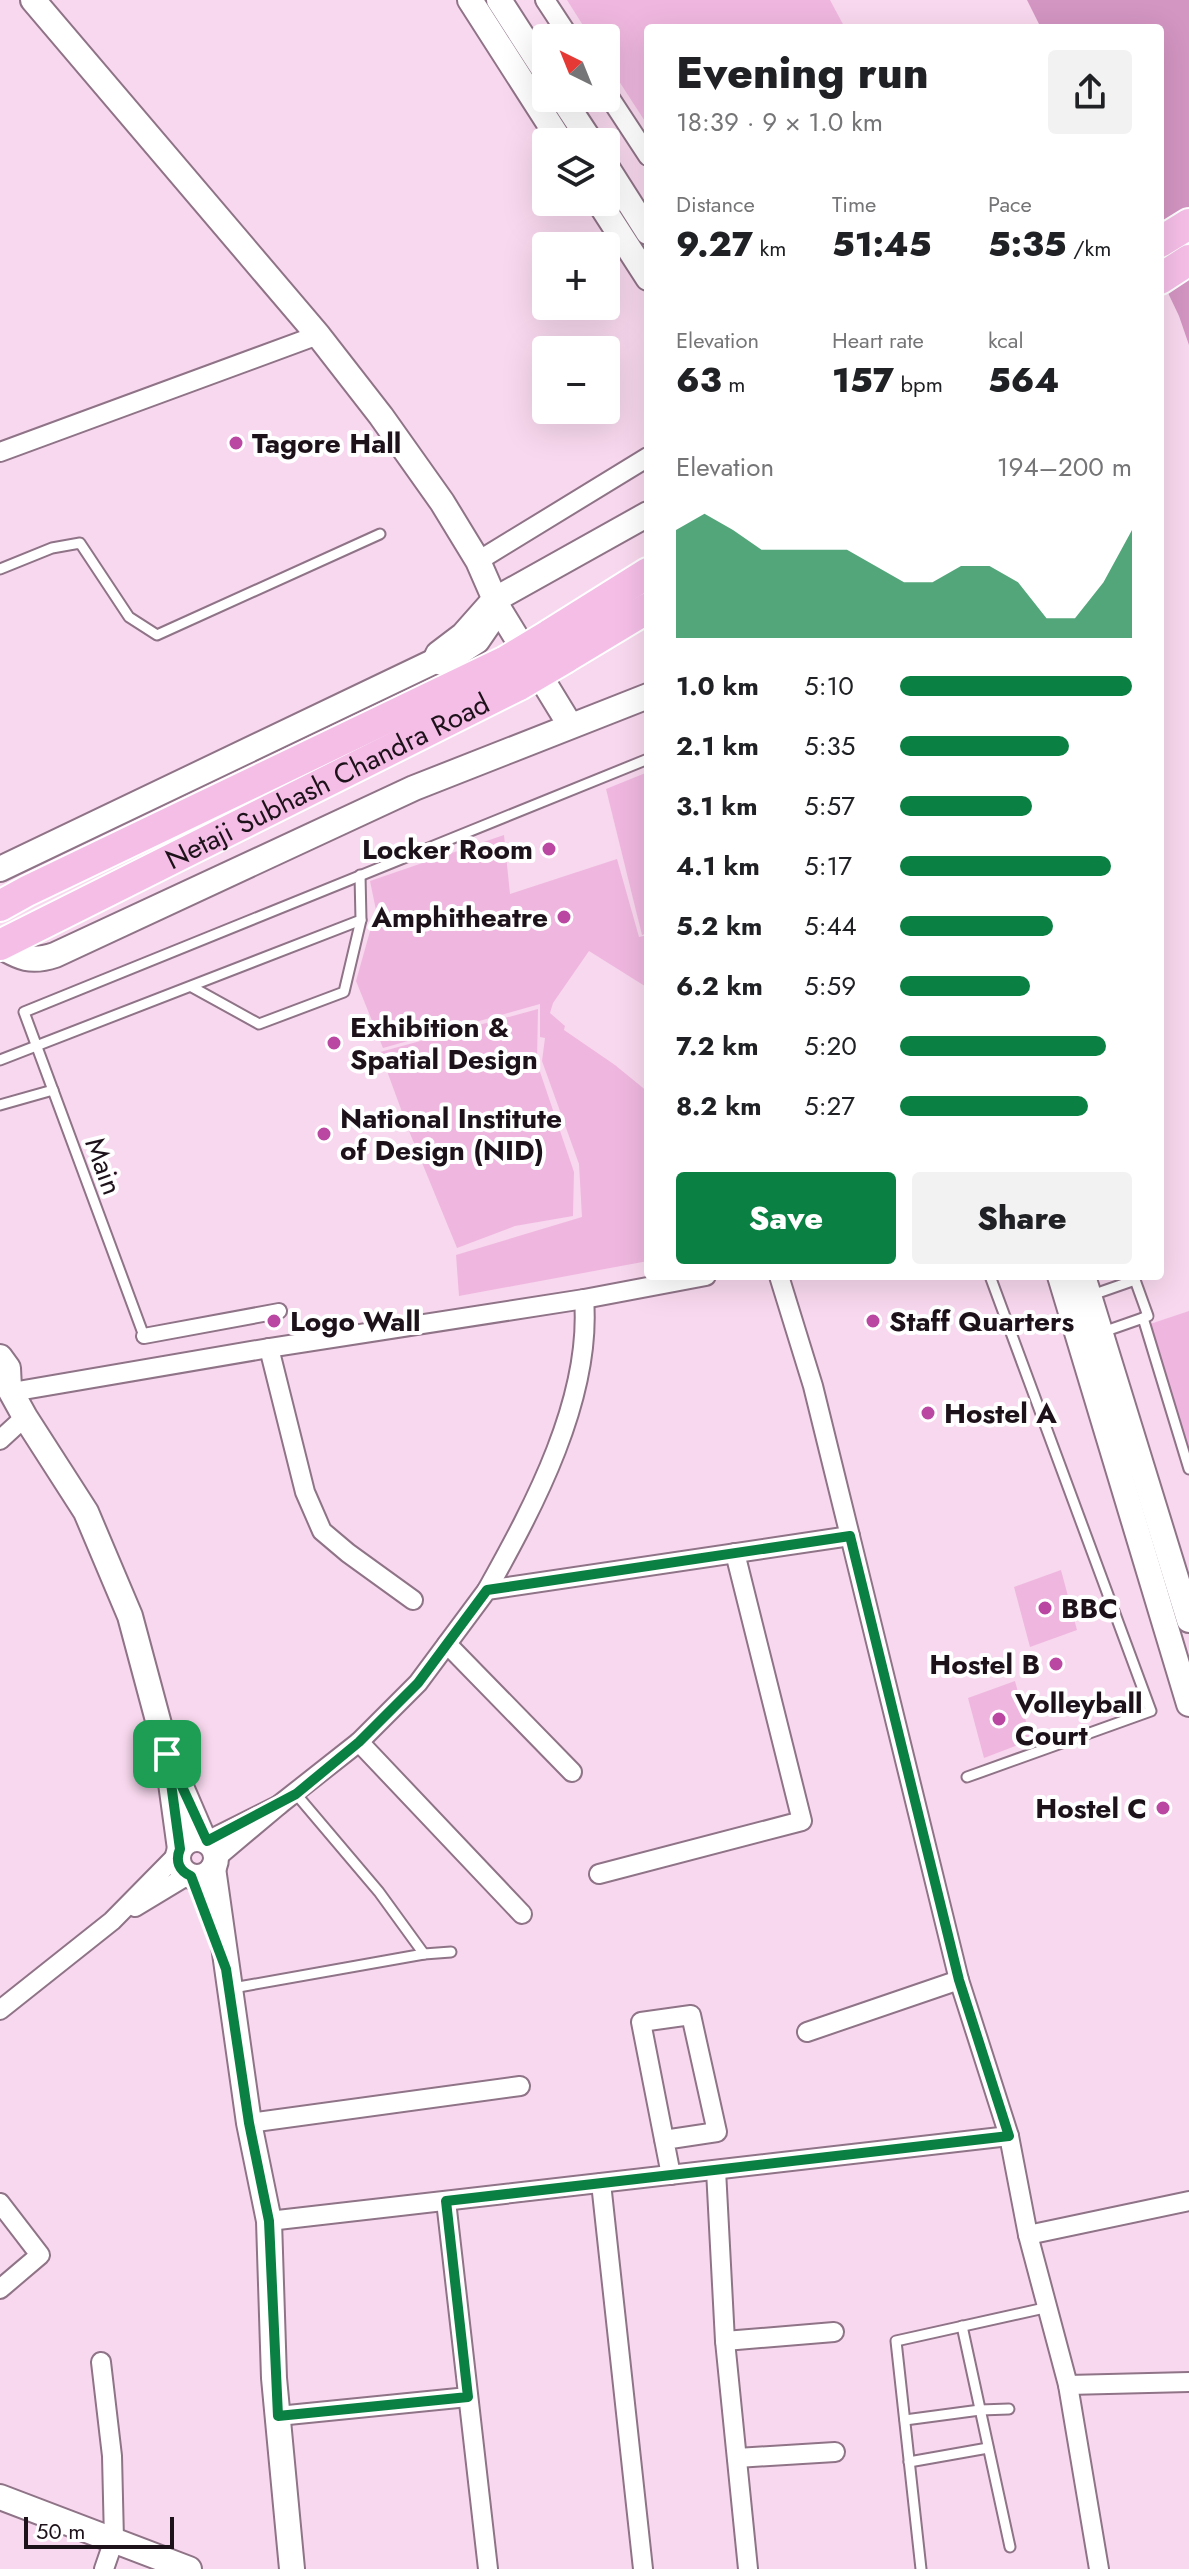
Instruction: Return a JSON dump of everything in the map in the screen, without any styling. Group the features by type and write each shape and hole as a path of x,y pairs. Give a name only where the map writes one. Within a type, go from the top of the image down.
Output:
{"main road":[{"path":"1164,240 1189,224"},
{"path":"1164,276 1189,260"},
{"name":"Netaji Subhash Chandra Road","path":"0,945 513,673 557,646 644,576"},
{"name":"Netaji Subhash Chandra Road","path":"557,646 644,610"},
{"name":"Netaji Subhash Chandra Road","path":"0,906 41,884 513,673"}],"street":[{"path":"33,0 318,335 381,416 442,502 478,561 496,605 570,725"},
{"path":"470,0 552,128"},
{"path":"499,0 532,51"},
{"path":"545,0 561,24"},
{"path":"619,112 644,150"},
{"path":"620,188 644,226"},
{"path":"608,216 644,272"},
{"path":"0,452 318,335"},
{"path":"478,561 644,459"},
{"path":"0,869 435,661 438,654 496,605 644,516"},
{"path":"0,945 22,959 32,961 55,955 414,788 644,697"},
{"path":"7,1388 584,1299 685,1280"},
{"path":"780,1280 813,1386 959,1980 1009,2136 1028,2235 1068,2385 1099,2569"},
{"path":"1061,1280 1189,1704"},
{"path":"1086,1286 1189,1620"},
{"path":"0,2010 197,1858 296,1794 359,1742 418,1683 487,1590 532,1509 574,1398 587,1327 584,1299"},
{"path":"144,1336 279,1311"},
{"path":"269,1348 305,1492 322,1531 413,1600"},
{"path":"0,1357 8,1368 7,1388 86,1512 130,1616 228,1979 249,2123 269,2221 278,2416 292,2569"},
{"path":"0,1440 25,1417"},
{"path":"487,1590 850,1536"},
{"path":"599,1874 802,1821 735,1553"},
{"path":"447,1644 572,1772"},
{"path":"359,1742 522,1914"},
{"path":"807,2032 959,1980"},
{"path":"664,2140 717,2132 691,2015 641,2022 664,2140 671,2175"},
{"path":"249,2123 520,2086"},
{"path":"269,2221 1009,2136"},
{"path":"716,2170 725,2341 748,2569"},
{"path":"601,2183 643,2569"},
{"path":"446,2201 488,2569"},
{"path":"1028,2235 1189,2201"},
{"path":"0,2203 40,2255 0,2289"},
{"path":"725,2341 834,2332"},
{"path":"101,2362 112,2456 114,2540 104,2569"},
{"path":"1068,2385 1189,2382"},
{"path":"278,2416 468,2397"},
{"path":"737,2458 835,2452"},
{"path":"0,2497 189,2569"}],"lane":[{"path":"0,569 52,548 80,543 129,617 157,635 380,534"},
{"path":"192,987 259,1024 344,992 361,920 360,875 644,761"},
{"name":"Main","path":"144,1336 24,1012 360,875"},
{"path":"0,1060 361,920"},
{"path":"0,1105 53,1090"},
{"path":"967,1777 1151,1711 991,1280"},
{"path":"1086,1286 1135,1280 1148,1316 1101,1332"},
{"path":"1143,1318 1189,1469"},
{"path":"296,1794 379,1892 424,1954"},
{"path":"228,1979 451,1952"},
{"path":"921,2569 896,2341 1049,2307"},
{"path":"962,2326 1010,2547"},
{"path":"905,2420 1009,2409"},
{"path":"909,2462 988,2448"}],"shaded area":[{"path":"567,0 830,0 843,24 644,24 644,120 620,83 620,24 582,24"},
{"path":"1027,0 1189,0 1189,345 1164,284 1164,24 1039,24"},
{"path":"644,774 642,935 606,789"},
{"path":"504,835 510,894 617,859 639,937 644,936 644,985 589,951 553,1003 550,1013 565,1026 564,1030 644,1089 644,1262 459,1296 456,1255 582,1217 579,1164 542,1061 545,1038 540,1037 540,1004 383,1048 356,981 376,910 370,881"},
{"path":"538,1009 537,1063 574,1172 573,1216 515,1226 457,1248 380,1052"},
{"path":"1189,1311 1189,1451 1150,1324"},
{"name":"BBC","path":"1061,1570 1077,1630 1030,1647 1014,1587"},
{"name":"Volleyball Court","path":"1015,1681 1031,1740 984,1758 968,1698"}],"place":[{"name":"Tagore Hall","path":"236,443"},
{"name":"Locker Room","path":"549,849"},
{"name":"Amphitheatre","path":"564,917"},
{"name":"Exhibition & Spatial Design","path":"334,1043"},
{"name":"National Institute of Design (NID)","path":"324,1134"},
{"name":"Logo Wall","path":"274,1321"},
{"name":"Staff Quarters","path":"873,1321"},
{"name":"Hostel A","path":"928,1413"},
{"name":"BBC","path":"1045,1608"},
{"name":"Hostel B","path":"1056,1664"},
{"name":"Volleyball Court","path":"999,1719"},
{"name":"Hostel C","path":"1163,1808"}],"route":[{"path":"850,1536 959,1980 1009,2136 446,2201 468,2397 278,2416 269,2221 249,2123 226,1969 191,1876 183,1871 177,1860 180,1849 167,1754 207,1841 296,1794 359,1742 418,1683 487,1590 850,1536"}]}
